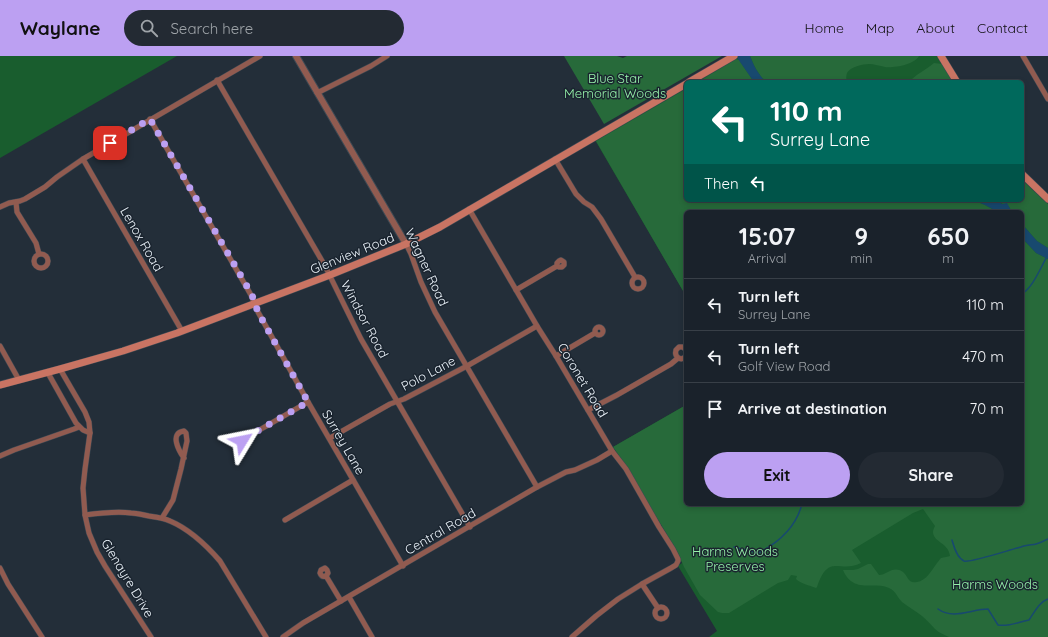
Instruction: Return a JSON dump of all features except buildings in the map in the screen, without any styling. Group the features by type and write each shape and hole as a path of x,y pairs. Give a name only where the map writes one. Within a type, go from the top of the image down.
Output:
{"main road":[{"path":"692,80 734,56"},
{"path":"941,56 956,80"},
{"name":"Glenview Road","path":"0,385 129,349 182,331 330,275 406,244 440,227 684,85"},
{"path":"1024,176 1048,199"}],"street":[{"path":"0,207 9,203 25,200 41,190 56,176 83,159 260,56"},
{"name":"Wagner Road","path":"296,56 406,244 435,312 538,487"},
{"path":"318,93 371,66 387,56"},
{"path":"1023,56 1048,99"},
{"name":"Windsor Road","path":"217,80 330,275 358,334 470,526"},
{"name":"Surrey Lane","path":"150,119 252,295 258,312 308,402 403,566"},
{"name":"Lenox Road","path":"83,159 182,331"},
{"path":"556,159 576,194 601,218 635,277"},
{"path":"16,202 17,212 36,243 40,254"},
{"name":"Coronet Road","path":"469,209 612,451 626,469 673,548 678,559 676,564 642,584"},
{"path":"516,290 557,266"},
{"name":"Polo Lane","path":"330,438 390,404 467,366 537,326"},
{"path":"556,356 595,333"},
{"path":"0,346 19,380"},
{"path":"678,358 676,355 676,350 681,347 684,349"},
{"path":"588,410 671,364 678,358 682,359 684,358"},
{"name":"Glenayre Drive","path":"60,369 88,417 89,422 90,433 84,479 85,514 89,533 97,552 151,637"},
{"path":"48,372 79,427 90,433"},
{"path":"242,440 308,402"},
{"path":"0,456 79,427"},
{"name":"Central Road","path":"283,637 303,623 538,487 566,472 587,465 612,451"},
{"path":"162,518 174,496 184,458"},
{"path":"285,520 353,480"},
{"path":"85,514 120,512 132,513 162,518 171,521 180,527 201,542 220,561 266,637"},
{"path":"0,568 8,584 42,637"},
{"path":"326,576 341,601"},
{"path":"572,637 609,606 642,584 658,608"},
{"path":"349,597 372,637"}],"green space":[{"path":"0,56 177,56 0,158"},
{"name":"Blue Star Memorial Woods","path":"564,56 617,56 623,58 627,56 722,56 604,124"},
{"path":"739,56 937,56 952,80 697,80"},
{"path":"750,56 919,56 913,62 893,67 869,64 857,66 847,73 846,80 764,80 756,70"},
{"path":"736,59 739,60 753,80 701,80"},
{"path":"934,63 942,64 952,80 911,80"},
{"name":"Harms Woods","path":"684,88 684,202 1024,202 1024,182 1048,204 1048,637 709,637 717,631 678,566 682,563 679,555 628,468 613,447 684,406 684,506 1024,506 1024,210 684,210 684,293 595,140"},
{"path":"684,90 684,202 978,202 994,210 684,210 684,293 596,141"},
{"path":"1024,182 1048,204 1048,248 1037,241 1024,226 1024,210 1011,210 1009,207 999,202 1024,202"},
{"name":"Harms Woods","path":"1024,240 1036,253 1048,259 1048,637 949,637 940,633 922,616 902,602 891,589 883,586 858,584 852,582 847,577 843,570 858,569 871,564 879,575 893,570 899,570 903,572 912,582 917,582 923,580 931,572 941,558 950,556 947,548 934,535 933,531 935,526 923,509 913,513 852,550 861,563 853,566 830,567 821,576 816,588 800,582 796,579 797,576 791,575 788,580 778,583 729,613 718,612 700,595 684,567 676,549 628,468 613,447 684,406 684,506 1024,506"}],"water":[{"path":"736,56 750,56 756,70 764,80 753,80"},
{"path":"978,202 1007,203 1011,210 994,210"},
{"path":"1024,226 1037,241 1048,248 1048,259 1036,253 1024,240"}],"waterway":[{"path":"1024,292 1033,282 1048,255"},
{"path":"734,547 758,553 765,549 779,539 791,527 801,506"},
{"path":"952,540 959,557 964,561 968,561 1040,543 1048,539"},
{"path":"938,609 950,614 988,609 998,625 1006,625 1029,620 1039,605 1048,599"}],"route":[{"path":"110,143 150,119 252,295 258,312 308,402 242,441"}],"park label":[{"name":"Harms Woods Preserves","path":"735,558"}]}
